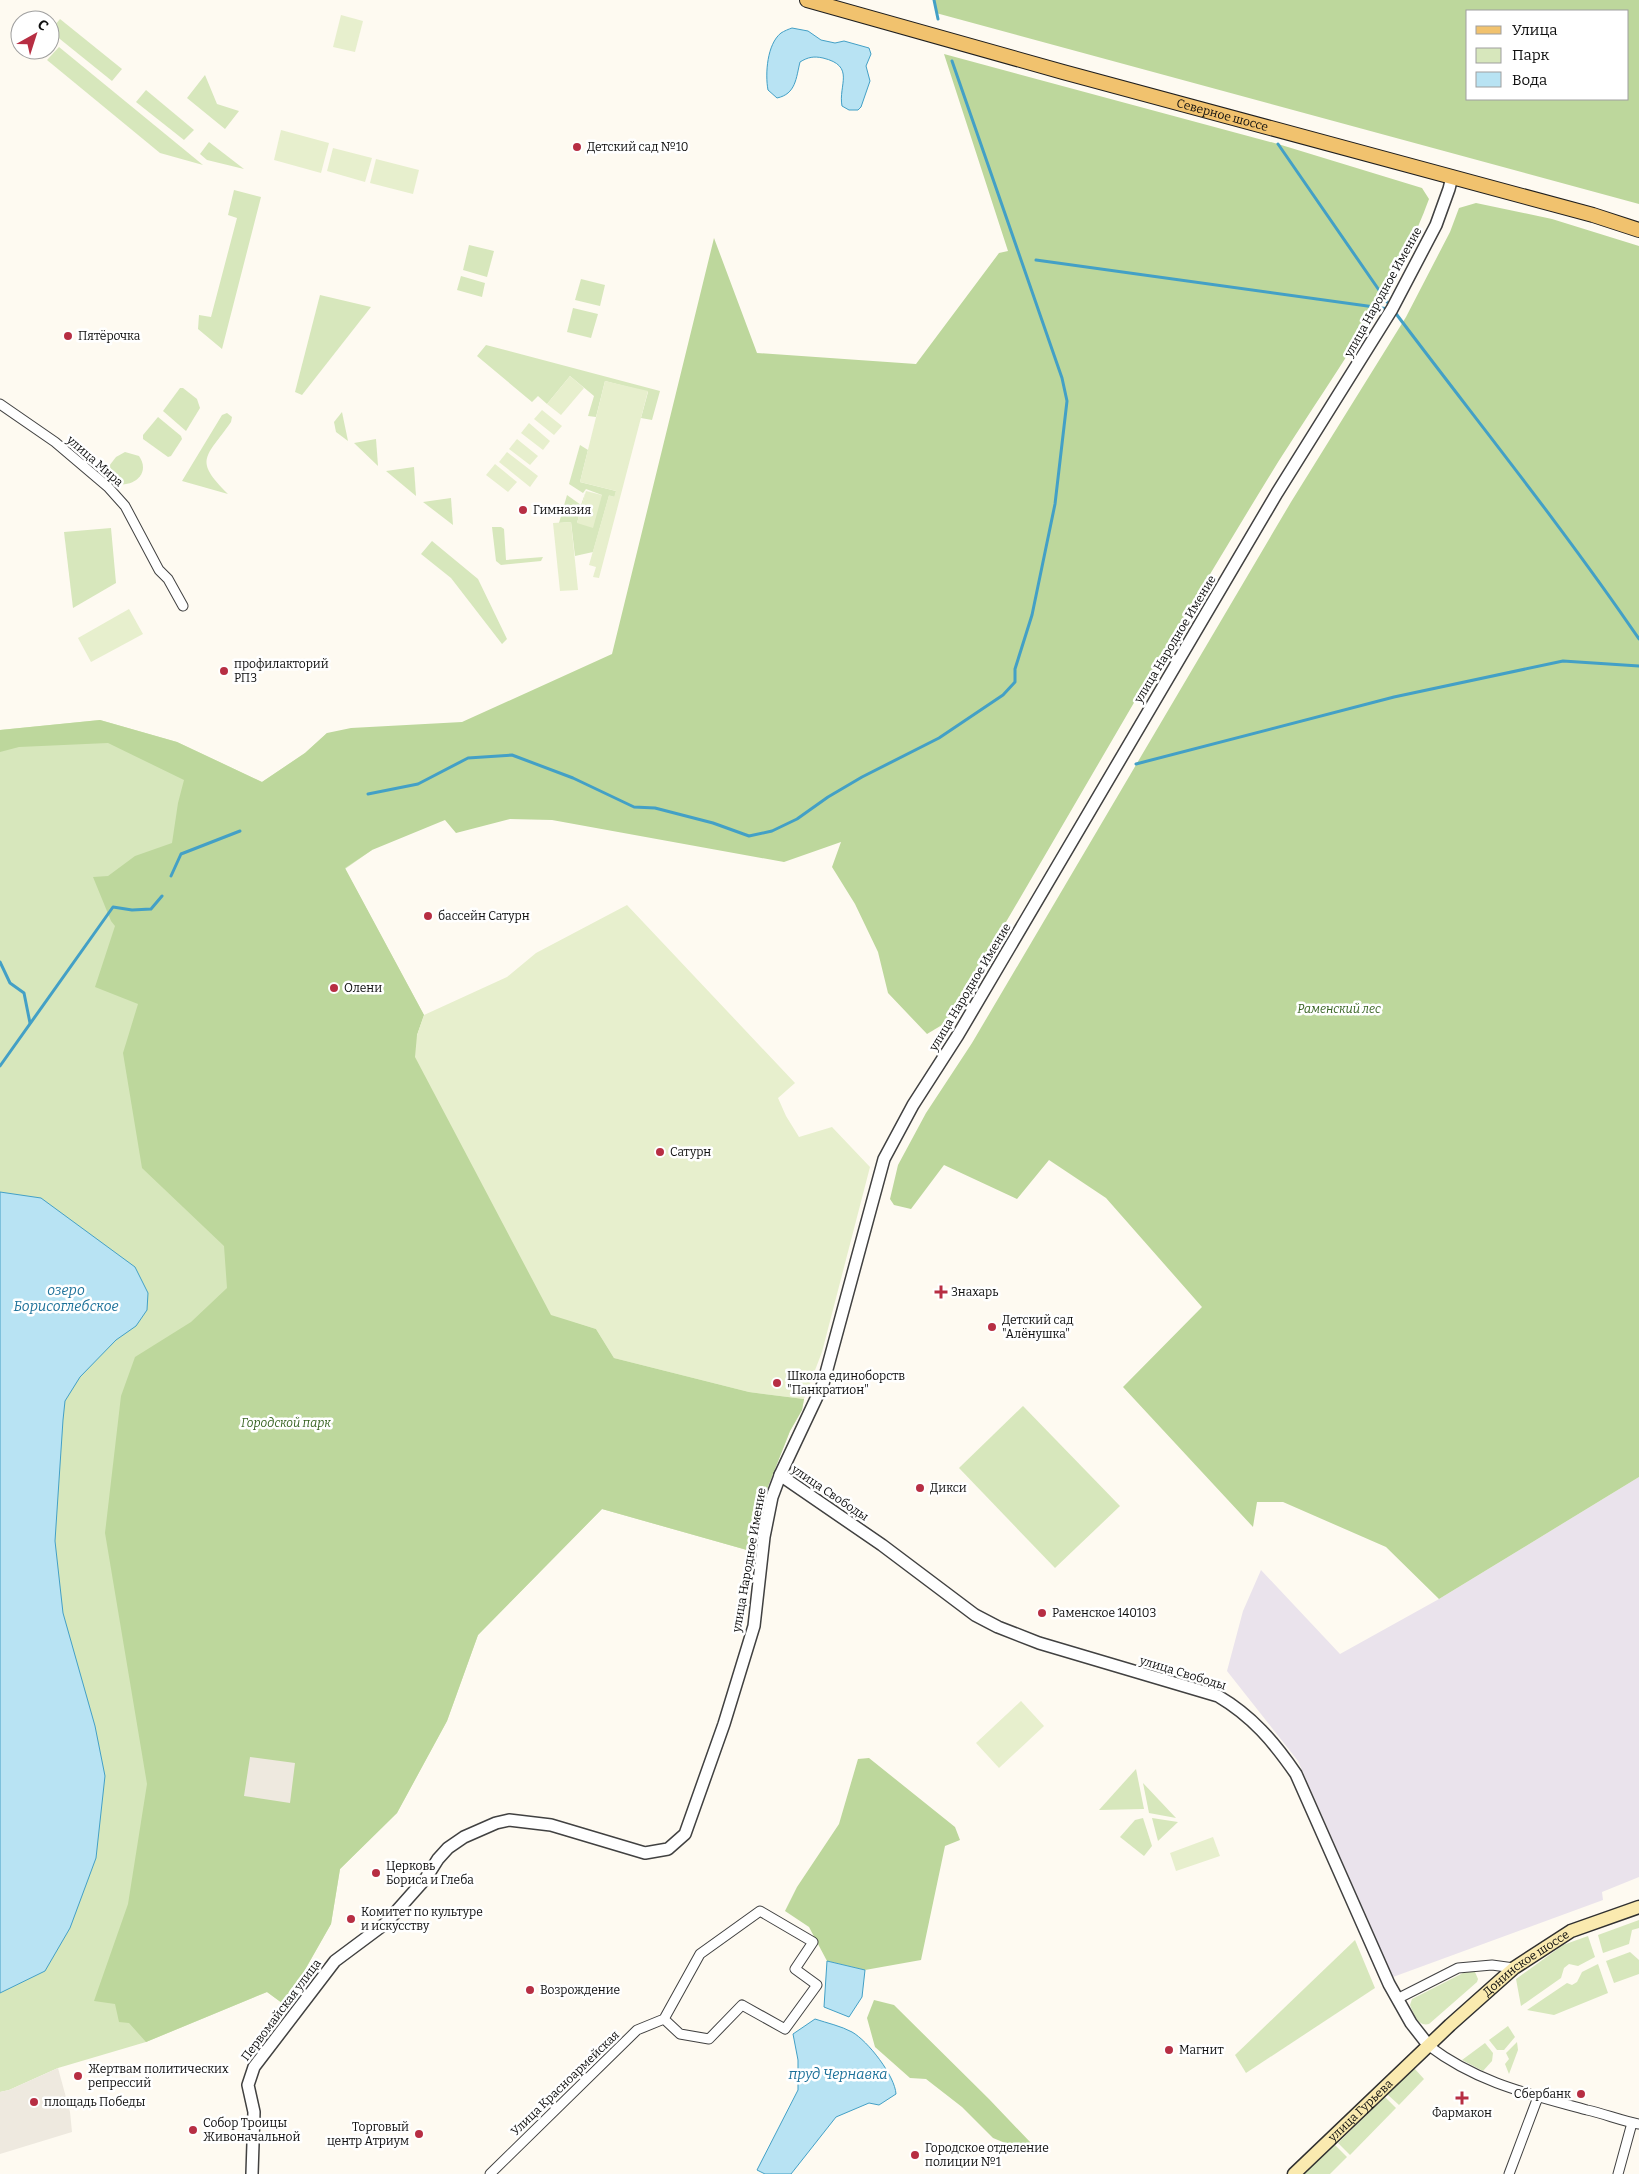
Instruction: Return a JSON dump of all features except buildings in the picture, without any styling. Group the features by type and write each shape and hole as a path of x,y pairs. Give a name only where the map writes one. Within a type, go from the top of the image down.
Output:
{"main road":[{"name":"Северное шоссе","path":"808,0 1639,230"},
{"name":"Донинское шоссе","path":"1429,2046 1514,1968 1571,1931 1639,1907"},
{"name":"улица Гурьева","path":"1294,2174 1429,2046"}],"street":[{"name":"улица Народное Имение","path":"645,1853 668,1849 676,1844 685,1834 692,1819 727,1716 754,1626 766,1529 772,1497 780,1475 823,1384 884,1159 912,1105 958,1035 1277,493 1392,309 1436,225 1452,177"},
{"name":"улица Мира","path":"0,404 55,442 108,487 125,506 159,570 168,579 183,606"},
{"name":"улица Свободы","path":"780,1475 882,1545 975,1615 998,1627 1039,1643 1218,1696 1234,1705 1256,1723 1277,1746 1296,1774 1397,2000 1411,2024 1429,2046"},
{"name":"Первомайская улица","path":"252,2174 254,2112 248,2085 254,2067 335,1961 386,1922 420,1885 448,1848 484,1828 509,1820 551,1825 645,1853"},
{"path":"760,1911 813,1942 796,1969 817,1985 785,2029 742,2004 710,2039 680,2034 664,2019 700,1954 760,1911"},
{"path":"1397,2000 1458,1968 1492,1965 1514,1968"},
{"name":"Улица Красноармейская","path":"490,2174 637,2030 664,2019"},
{"path":"1429,2046 1452,2063 1468,2071 1538,2097 1636,2123 1618,2174"},
{"path":"1510,2174 1538,2097"}],"shaded area":[{"path":"1639,1477 1639,1877 1602,1892 1603,1900 1393,1977 1298,1761 1227,1671 1243,1611 1261,1570 1340,1654 1439,1599"},
{"path":"250,1757 295,1763 290,1803 244,1796"},
{"name":"площадь Победы","path":"58,2068 70,2112 72,2132 0,2154 0,2092 9,2090"}],"green space":[{"path":"934,0 1639,0 1639,204 936,13"},
{"path":"341,15 363,21 355,52 333,47"},
{"path":"60,19 122,69 112,81 60,39"},
{"path":"60,48 203,165 160,153 47,60 60,60"},
{"path":"944,54 1278,144 1422,188 1429,199 1414,237 1375,310 1223,552 947,1022 927,1034 888,993 878,952 855,904 832,867 841,842 784,862 552,820 510,819 456,833 445,820 372,850 345,868 424,1015 417,1035 575,1322 596,1329 614,1358 749,1392 804,1399 802,1410 790,1431 763,1499 754,1552 602,1509 478,1635 447,1721 397,1813 340,1869 331,1924 302,1975 282,2003 267,1992 146,2042 129,2023 119,2022 115,2004 94,2001 128,1904 147,1784 105,1533 121,1396 135,1357 191,1322 227,1288 224,1246 142,1168 123,1053 138,1004 95,987 115,926 111,921 93,877 108,876 135,856 172,843 178,803 184,780 108,743 19,747 0,752 0,730 100,720 177,742 262,782 305,753 327,733 351,728 462,722 612,654 714,238 757,353 916,364 999,253 1008,251"},
{"path":"205,75 217,104 239,111 225,129 187,98"},
{"path":"146,90 194,130 184,140 136,102"},
{"path":"281,130 329,143 321,173 274,160"},
{"path":"209,142 244,169 207,160 200,154"},
{"path":"333,148 372,158 365,182 327,171"},
{"path":"376,159 419,170 413,194 370,183"},
{"path":"234,190 261,197 222,349 198,329 199,315 211,317 237,218 228,215"},
{"name":"Раменский лес","path":"1476,203 1552,219 1639,246 1639,1477 1439,1599 1386,1547 1283,1502 1257,1502 1253,1527 1123,1387 1202,1307 1106,1198 1049,1160 1017,1199 944,1165 911,1209 894,1205 890,1199 898,1165 926,1113 972,1043 1291,502 1406,317 1450,232 1459,208"},
{"path":"469,245 494,251 487,277 463,270"},
{"path":"461,276 485,283 482,297 457,290"},
{"path":"581,279 605,285 600,306 575,300"},
{"path":"320,295 371,307 302,395 295,392"},
{"path":"573,308 598,314 591,338 567,332"},
{"path":"486,345 660,391 652,420 641,418 648,392 605,381 596,417 588,416 594,396 570,376 547,404 538,396 532,402 477,356"},
{"path":"570,376 584,388 561,415 547,404"},
{"path":"605,381 648,391 599,578 593,577 596,567 589,565 609,495 614,497 616,491 580,482"},
{"path":"180,388 183,388 197,399 200,408 186,431 163,411"},
{"path":"542,410 562,426 554,435 534,419"},
{"path":"342,412 348,441 336,432 334,422"},
{"path":"227,413 232,417 231,422 210,451 207,465 210,473 228,494 182,481 222,415"},
{"path":"158,417 181,436 182,439 171,456 168,457 143,439 143,435"},
{"path":"529,423 550,441 543,450 521,433"},
{"path":"376,439 378,466 354,443"},
{"path":"517,439 538,456 530,465 509,449"},
{"path":"580,445 588,450 580,482 616,491 615,497 609,496 593,552 575,556 571,522 559,523 567,495 581,505 586,491 577,523 602,495 586,489 583,493 569,484"},
{"path":"125,452 139,456 143,464 143,471 140,477 128,484 114,483 107,479 106,470 116,457"},
{"path":"507,452 538,476 530,487 499,462"},
{"path":"495,464 517,482 508,492 486,475"},
{"path":"414,467 416,496 386,471"},
{"path":"586,491 602,495 593,528 577,523"},
{"path":"451,498 453,525 423,502"},
{"path":"571,522 578,590 560,591 553,523"},
{"path":"492,527 504,529 506,560 543,557 541,561 501,565 496,561"},
{"path":"111,528 116,583 73,608 64,532"},
{"path":"432,541 478,579 507,639 502,644 451,578 421,554"},
{"path":"129,609 143,634 91,662 78,638"},
{"name":"Городской парк","path":"100,720 177,742 262,782 305,753 327,733 372,850 345,869 424,1015 417,1035 804,1399 802,1410 790,1431 763,1499 754,1552 602,1509 478,1635 447,1721 397,1813 340,1869 331,1924 302,1975 282,2003 267,1992 146,2042 58,2068 9,2090 0,2092 0,730"},
{"name":"Сатурн","path":"627,905 795,1083 778,1098 799,1137 832,1127 870,1167 822,1352 804,1399 749,1392 614,1358 596,1329 551,1315 415,1057 417,1035 424,1015 507,977 536,953"},
{"path":"1023,1406 1120,1506 1055,1568 959,1468"},
{"path":"1021,1701 1044,1726 999,1768 976,1743"},
{"path":"869,1758 955,1827 960,1840 945,1846 921,1960 865,1970 827,1961 809,1927 785,1911 797,1887 839,1824 858,1759"},
{"path":"1136,1769 1144,1809 1099,1810"},
{"path":"1143,1783 1176,1818 1149,1813"},
{"path":"1143,1818 1152,1846 1144,1856 1120,1837 1135,1820"},
{"path":"1152,1818 1178,1822 1158,1841"},
{"path":"1213,1837 1220,1856 1176,1871 1170,1853"},
{"path":"1639,1920 1639,1928 1632,1930 1629,1944 1603,1953 1598,1935"},
{"path":"1588,1936 1595,1957 1578,1966 1569,1964 1564,1968 1561,1978 1521,2006 1516,1979 1563,1945"},
{"path":"1355,1940 1375,1988 1246,2073 1235,2055"},
{"path":"1630,1952 1639,1960 1639,1974 1614,1983 1606,1961"},
{"path":"1598,1964 1608,1993 1554,2015 1527,2010 1567,1983 1572,1985 1577,1982 1582,1972"},
{"path":"1467,1971 1475,1972 1478,1979 1477,1982 1429,2024 1419,2022 1410,2005 1412,1999"},
{"path":"874,2000 894,2005 989,2099 1031,2143 1024,2153 993,2138 962,2107 926,2079 910,2078 875,2047 867,2018"},
{"path":"1508,2026 1515,2037 1504,2050 1497,2050 1489,2040"},
{"path":"1517,2042 1518,2050 1509,2074 1505,2064 1509,2059 1506,2053"},
{"path":"1485,2043 1493,2053 1492,2061 1483,2071 1462,2060"},
{"path":"1414,2068 1424,2079 1399,2105 1387,2094"},
{"path":"1385,2097 1396,2108 1350,2155 1338,2143"},
{"path":"1335,2145 1347,2157 1330,2174 1304,2174"}],"water":[{"path":"792,28 808,31 821,40 835,43 844,41 869,48 871,54 866,66 870,81 861,107 858,110 849,110 842,106 842,71 833,61 823,58 811,57 800,62 792,89 783,96 777,98 768,90 767,68 773,44 781,33"},
{"name":"озеро Борисоглебское","path":"0,1192 41,1198 135,1267 148,1293 147,1310 136,1326 116,1340 80,1377 65,1401 63,1420 55,1541 63,1613 95,1726 105,1776 96,1858 70,1928 45,1971 0,1993"},
{"path":"827,1961 865,1970 862,1997 849,2017 824,2007"},
{"name":"пруд Чернавка","path":"815,2019 848,2030 865,2043 886,2069 896,2094 879,2105 869,2103 836,2117 791,2174 765,2174 757,2170 798,2090 798,2060 793,2034"}],"waterway":[{"path":"934,0 938,19"},
{"path":"368,794 418,784 468,758 512,755 573,778 634,807 655,808 713,823 749,836 772,831 797,819 828,797 862,777 939,738 1003,695 1015,682 1015,669 1032,615 1055,504 1067,401 1062,378 952,61"},
{"path":"1278,144 1390,306"},
{"path":"1036,260 1389,309"},
{"path":"1394,311 1549,514 1639,639"},
{"path":"1136,764 1394,697 1563,661 1639,666"},
{"path":"171,876 181,854 240,831"},
{"path":"0,1066 113,907 132,910 151,909 162,896"},
{"path":"0,962 10,983 24,993 30,1023"}],"place":[{"name":"Детский сад №10","path":"577,147"},
{"name":"Пятёрочка","path":"68,336"},
{"name":"Гимназия","path":"523,510"},
{"name":"профилакторий РПЗ","path":"224,671"},
{"name":"бассейн Сатурн","path":"428,916"},
{"name":"Олени","path":"334,988"},
{"name":"Сатурн","path":"660,1152"},
{"name":"Знахарь","path":"941,1292"},
{"name":"Детский сад \"Алёнушка\"","path":"992,1327"},
{"name":"Школа единоборств \"Панкратион\"","path":"777,1383"},
{"name":"Дикси","path":"920,1488"},
{"name":"Раменское 140103","path":"1042,1613"},
{"name":"Церковь Бориса и Глеба","path":"376,1873"},
{"name":"Комитет по культуре и искусству","path":"351,1919"},
{"name":"Возрождение","path":"530,1990"},
{"name":"Магнит","path":"1169,2050"},
{"name":"Жертвам политических репрессий","path":"78,2076"},
{"name":"Сбербанк","path":"1581,2094"},
{"name":"Фармакон","path":"1462,2098"},
{"name":"площадь Победы","path":"34,2102"},
{"name":"Собор Троицы Живоначальной","path":"193,2130"},
{"name":"Торговый центр Атриум","path":"419,2134"},
{"name":"Городское отделение полиции №1","path":"915,2155"}]}
